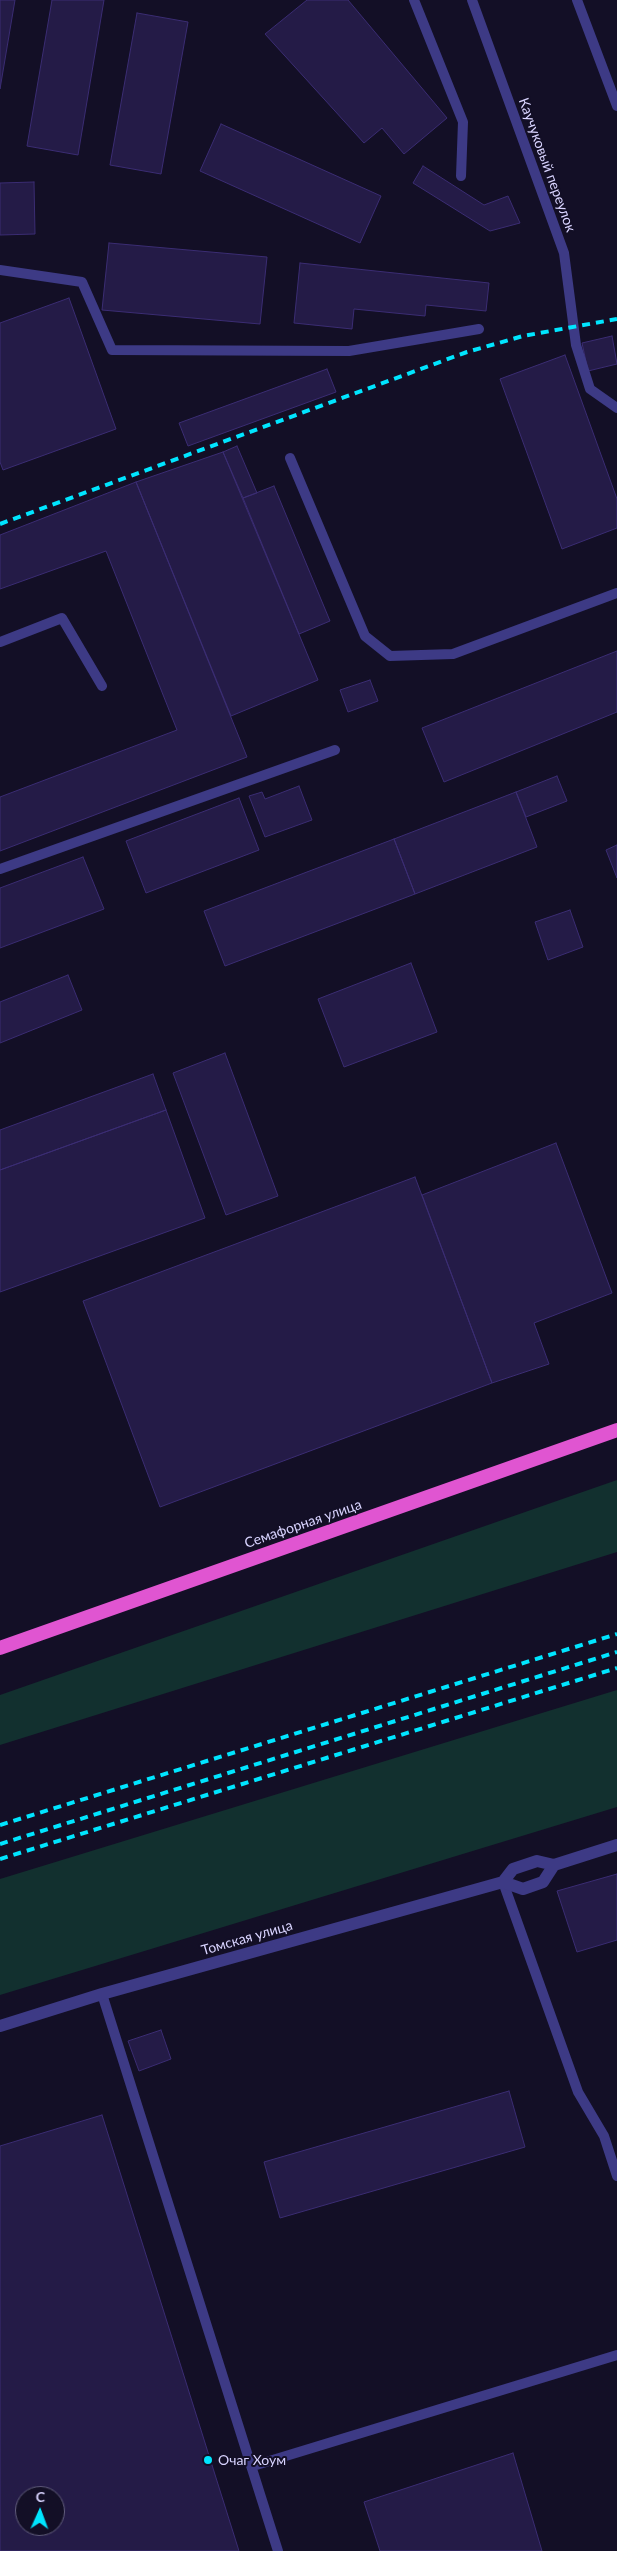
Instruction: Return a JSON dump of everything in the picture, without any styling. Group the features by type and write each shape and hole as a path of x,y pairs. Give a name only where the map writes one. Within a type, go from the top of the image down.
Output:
{"highway":[{"name":"Семафорная улица","path":"0,1648 617,1430"}],"street":[{"name":"Томская улица","path":"503,1882 513,1869 537,1861 554,1865 617,1845"},
{"name":"Томская улица","path":"0,2026 102,1994 503,1882 523,1889 543,1882 554,1865"}],"lane":[{"path":"414,0 463,122 461,176"},
{"name":"Каучуковый переулок","path":"472,0 564,252 576,345 590,389 617,408"},
{"path":"577,0 617,106"},
{"path":"0,270 82,282 112,350 349,351 480,329"},
{"path":"290,458 365,636 390,656 453,654 617,593"},
{"path":"0,642 62,618 102,686"},
{"path":"0,870 335,750"},
{"path":"503,1882 578,2092 604,2136 617,2176"},
{"path":"102,1994 278,2551"},
{"path":"252,2466 617,2355"}],"green space":[{"path":"617,1480 617,1552 0,1745 0,1695"},
{"path":"617,1690 617,1807 0,1995 0,1879"}],"building":[{"path":"0,0 15,0 0,89"},
{"path":"52,0 104,0 78,155 27,146"},
{"path":"307,0 348,0 447,118 404,154 382,128 364,143 265,34"},
{"path":"137,13 188,22 161,174 110,165"},
{"path":"221,124 381,196 360,243 200,171"},
{"path":"423,166 484,205 508,196 520,223 490,231 413,183"},
{"path":"34,182 35,234 0,235 0,183"},
{"path":"109,243 267,257 260,324 102,310"},
{"path":"300,263 489,283 486,311 426,305 425,316 354,309 352,329 294,323"},
{"path":"69,298 116,429 3,470 0,462 0,323"},
{"path":"612,336 617,364 588,371 582,343"},
{"path":"565,355 617,499 617,528 562,549 500,379"},
{"path":"327,369 336,392 188,446 179,423"},
{"path":"237,446 257,493 243,498 223,452"},
{"path":"223,452 318,680 231,716 136,482"},
{"path":"136,482 247,757 0,851 0,797 177,730 106,551 0,589 0,535"},
{"path":"274,486 330,621 299,634 243,498"},
{"path":"617,651 617,712 444,782 422,728"},
{"path":"370,680 378,701 348,712 340,690"},
{"path":"557,776 567,801 526,817 516,792"},
{"path":"299,786 312,820 265,837 249,796 262,792 265,799"},
{"path":"516,792 537,847 415,894 394,839"},
{"path":"239,798 259,850 146,893 126,841"},
{"path":"394,839 415,894 225,966 204,911"},
{"path":"617,845 617,878 606,850"},
{"path":"83,857 104,909 0,948 0,888"},
{"path":"570,910 583,947 548,960 535,922"},
{"path":"411,963 437,1032 344,1067 318,999"},
{"path":"68,975 82,1010 0,1043 0,1002"},
{"path":"225,1053 278,1196 226,1215 173,1073"},
{"path":"153,1074 166,1110 0,1170 0,1130"},
{"path":"166,1110 205,1218 0,1292 0,1170"},
{"path":"556,1143 612,1293 534,1323 549,1364 492,1383 422,1195"},
{"path":"415,1177 492,1383 160,1507 83,1301"},
{"path":"617,1874 617,1940 577,1952 557,1891"},
{"path":"161,2030 171,2059 139,2071 128,2041"},
{"path":"509,2091 525,2147 280,2218 264,2162"},
{"path":"102,2115 239,2551 0,2551 0,2146"},
{"path":"513,2453 542,2551 380,2551 364,2502"}],"railway":[{"path":"0,524 467,352 523,336 617,319"},
{"path":"0,1825 617,1634"},
{"path":"0,1844 617,1652"},
{"path":"0,1859 617,1668"}],"place":[{"name":"Очаг Хоум","path":"208,2460"}]}
